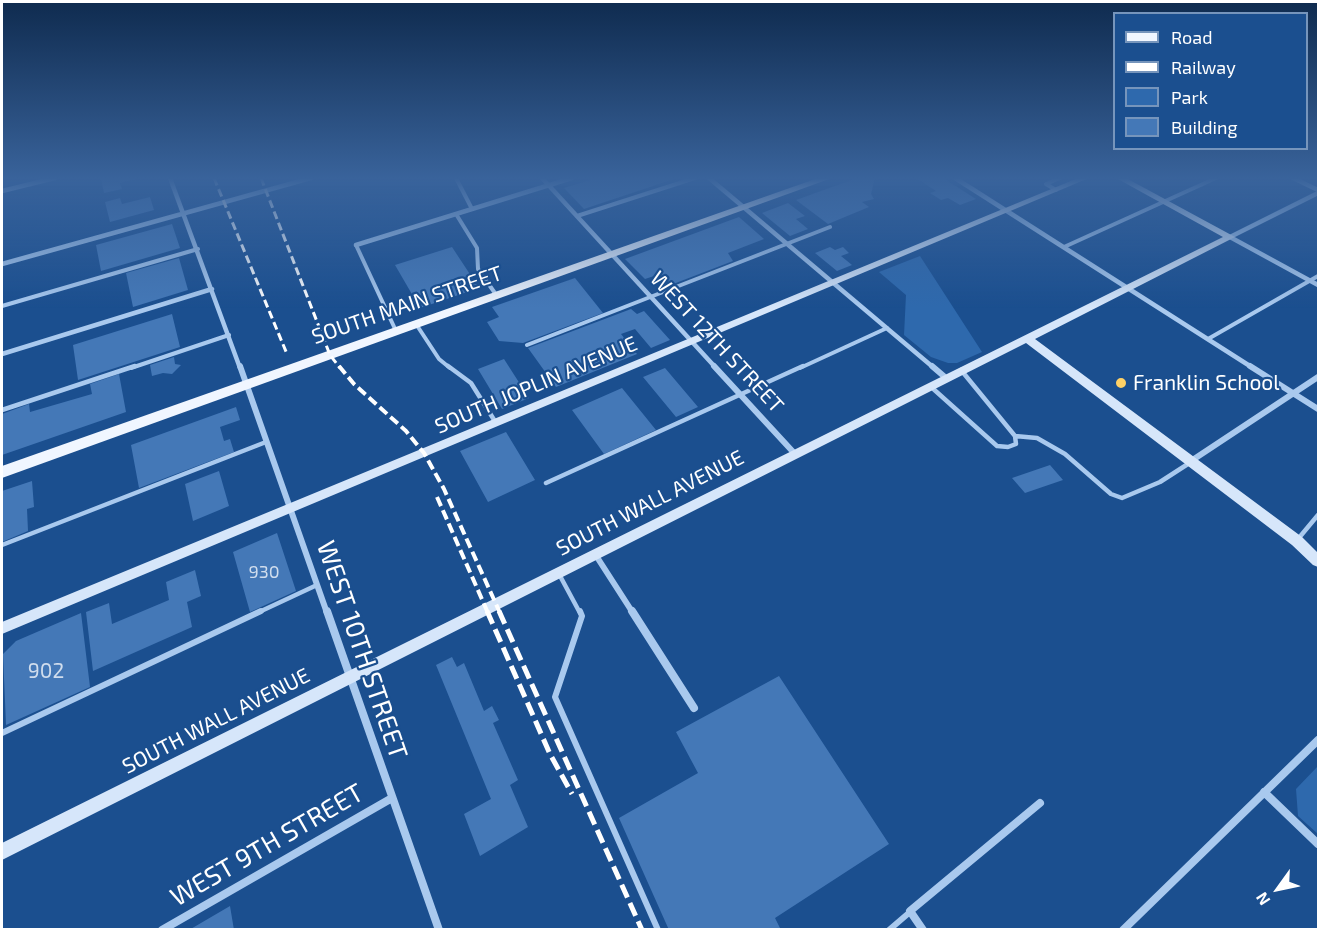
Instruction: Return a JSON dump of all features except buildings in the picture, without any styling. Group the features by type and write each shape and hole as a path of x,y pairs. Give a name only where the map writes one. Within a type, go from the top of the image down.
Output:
{"main road":[{"name":"SOUTH MAIN STREET","path":"2,472 706,221"}],"street":[{"path":"2,264 152,221"},
{"name":"WEST 10TH STREET","path":"188,221 439,930"},
{"path":"356,245 432,221"},
{"name":"WEST 12TH STREET","path":"582,221 795,454"},
{"path":"760,221 946,378"},
{"name":"SOUTH JOPLIN AVENUE","path":"2,628 980,221"},
{"path":"1025,221 1318,409"},
{"path":"1201,221 1318,285"},
{"name":"SOUTH WALL AVENUE","path":"2,852 1260,221"},
{"path":"2,354 212,289"},
{"path":"1026,338 1297,541 1318,554"},
{"path":"1191,462 1318,377"},
{"path":"1297,541 1318,561"},
{"path":"595,554 694,708"},
{"path":"1123,930 1318,740"},
{"path":"1264,792 1318,843"},
{"name":"WEST 9TH STREET","path":"162,930 392,798"},
{"path":"923,930 910,912 1040,803"}],"lane":[{"path":"462,221 474,238 478,269 497,296"},
{"path":"1064,247 1119,221"},
{"path":"527,345 830,227"},
{"path":"356,245 396,331"},
{"path":"2,306 198,249"},
{"path":"1208,339 1318,276"},
{"path":"416,324 439,359 471,383 496,423"},
{"path":"546,483 887,328"},
{"path":"2,410 229,335"},
{"path":"930,386 997,446 1008,447 1016,444 1015,436 961,370"},
{"path":"1015,436 1037,438 1065,454 1111,494 1122,498 1132,496 1160,482 1191,462"},
{"path":"2,545 266,442"},
{"path":"1297,541 1307,525 1318,516"},
{"path":"558,573 582,616 555,697 658,930"},
{"path":"2,733 317,585"},
{"path":"889,930 910,912"}],"green space":[{"path":"920,256 982,352 957,363 948,363 931,357 904,335 906,295 879,272"},
{"path":"1318,766 1318,834 1298,816 1296,789"}],"railway":[{"path":"232,221 287,354"},
{"path":"278,221 330,355 340,368"},
{"path":"339,366 354,384 406,431 424,453 444,489 500,613"},
{"path":"437,497 488,613"},
{"path":"487,611 550,754 572,794"},
{"path":"499,611 642,930"}],"place":[{"name":"Franklin School","path":"1121,383"}]}
